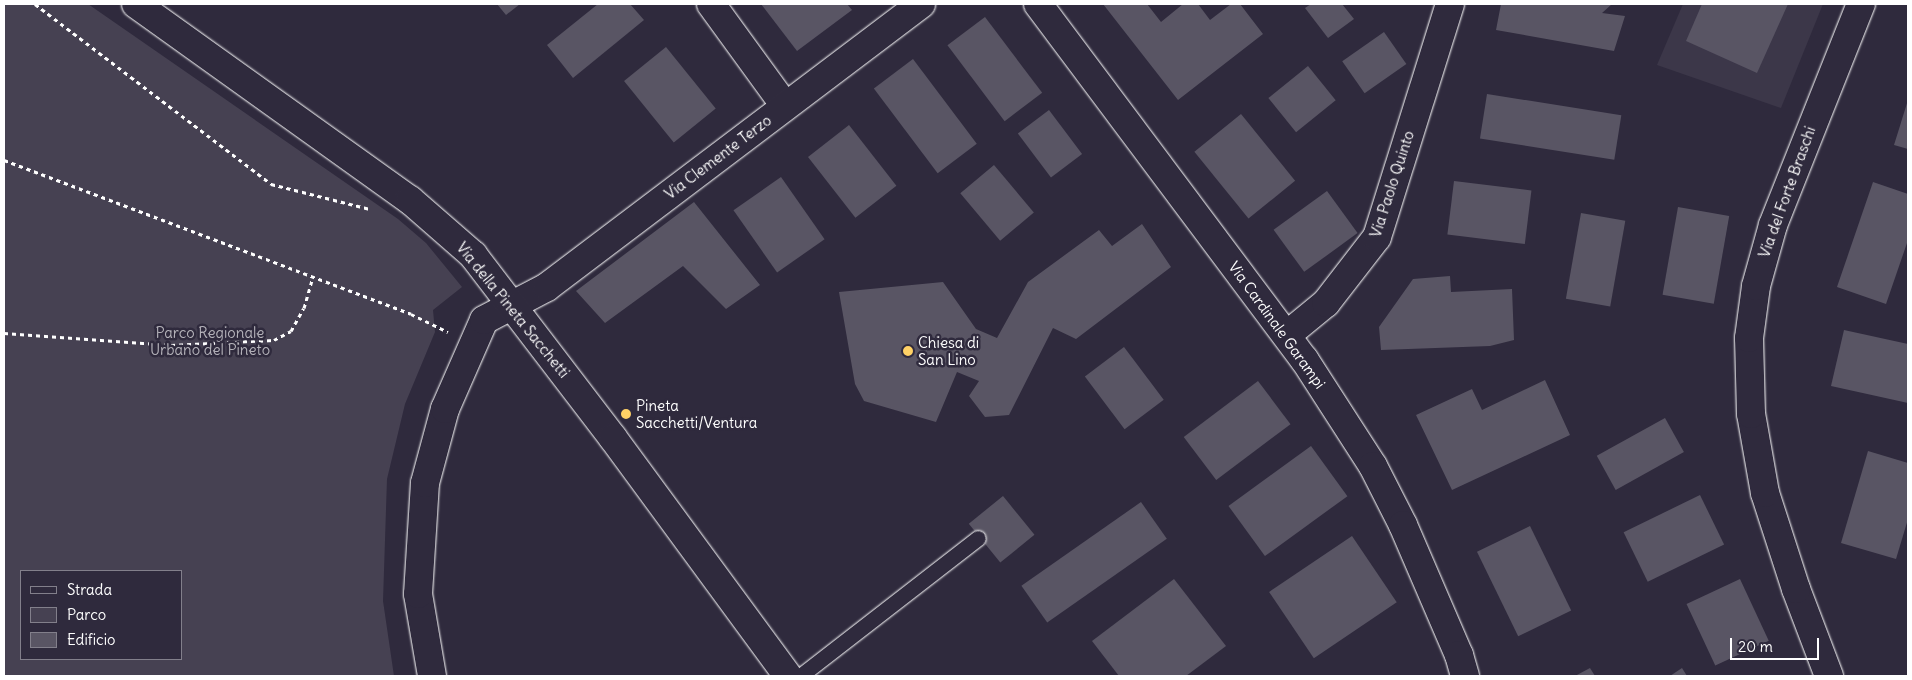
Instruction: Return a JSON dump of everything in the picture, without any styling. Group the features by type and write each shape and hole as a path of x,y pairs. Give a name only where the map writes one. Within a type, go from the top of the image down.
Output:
{"street":[{"name":"Via della Pineta Sacchetti","path":"136,4 410,200 473,255 788,676"},
{"path":"711,4 785,106"},
{"name":"Via Clemente Terzo","path":"432,676 418,594 422,507 436,433 471,344 484,320 491,313 512,306 547,287 922,4"},
{"name":"Via Cardinale Garampi","path":"1038,4 1287,335 1387,492 1459,655 1465,676"},
{"name":"Via Paolo Quinto","path":"1287,335 1326,302 1377,237 1450,4"},
{"name":"Via del Forte Braschi","path":"1829,676 1796,589 1765,493 1751,414 1749,338 1756,286 1773,225 1861,4"}],"lane":[{"path":"800,676 978,538"}],"path":[{"path":"35,4 271,184 343,204 385,211 410,200"},
{"path":"4,160 411,314 471,344"},
{"path":"4,333 171,345 274,340 291,331 304,308 313,276"}],"shaded area":[{"path":"1683,4 1823,4 1781,108 1657,65"}],"green space":[{"name":"Parco Regionale Urbano del Pineto","path":"4,4 88,4 398,219 426,243 462,287 433,310 435,332 405,404 387,479 383,601 394,676 4,676"}],"building":[{"path":"497,4 520,4 506,15"},
{"path":"598,4 630,4 644,20 573,78 547,45"},
{"path":"761,4 847,4 852,10 797,51"},
{"path":"1103,4 1147,4 1161,22 1183,4 1198,4 1210,20 1231,4 1240,4 1263,34 1178,100"},
{"path":"1311,4 1342,4 1354,19 1328,38 1305,8"},
{"path":"1501,4 1612,4 1602,13 1625,16 1614,51 1496,30"},
{"path":"1702,4 1788,4 1757,73 1686,41"},
{"path":"985,17 1042,93 1005,121 947,45"},
{"path":"1384,32 1406,64 1365,93 1342,61"},
{"path":"666,47 716,108 674,142 624,81"},
{"path":"913,59 977,144 938,173 874,88"},
{"path":"1308,66 1336,100 1296,132 1268,98"},
{"path":"1487,94 1621,115 1614,160 1480,138"},
{"path":"1908,100 1908,149 1894,145"},
{"path":"1049,110 1082,154 1051,177 1018,133"},
{"path":"1241,114 1295,181 1248,219 1194,152"},
{"path":"849,125 896,186 855,218 808,157"},
{"path":"994,165 1034,212 1000,241 960,193"},
{"path":"781,177 825,239 777,273 733,210"},
{"path":"1454,181 1531,191 1525,244 1447,235"},
{"path":"1873,182 1908,194 1908,240 1886,304 1837,287"},
{"path":"1327,191 1358,233 1304,272 1274,230"},
{"path":"694,202 760,285 726,309 683,266 605,323 576,291"},
{"path":"1678,207 1729,216 1714,304 1663,295"},
{"path":"1581,213 1625,221 1610,306 1566,299"},
{"path":"1142,224 1171,267 1076,339 1053,328 1009,415 985,417 969,396 979,381 957,372 936,422 864,401 855,384 839,292 943,282 976,329 997,338 1028,282 1099,230 1112,246"},
{"path":"1450,276 1451,292 1512,289 1514,340 1490,346 1381,350 1379,327 1413,279"},
{"path":"1844,330 1908,344 1908,403 1831,386"},
{"path":"1124,347 1164,400 1125,429 1085,376"},
{"path":"1545,380 1570,435 1452,490 1416,415 1472,389 1482,410"},
{"path":"1258,381 1290,424 1216,480 1184,437"},
{"path":"1665,418 1684,452 1616,490 1597,456"},
{"path":"1311,446 1347,496 1265,556 1228,506"},
{"path":"1868,451 1908,463 1908,519 1896,559 1841,543"},
{"path":"1700,495 1724,544 1648,582 1624,532"},
{"path":"1003,496 1034,535 1000,563 969,524"},
{"path":"1141,502 1167,539 1047,623 1021,586"},
{"path":"1530,526 1571,610 1518,636 1477,552"},
{"path":"1352,536 1397,602 1314,658 1269,592"},
{"path":"1174,579 1226,646 1186,676 1119,676 1092,641"},
{"path":"1740,579 1769,641 1715,666 1687,604"},
{"path":"1590,668 1595,676 1575,676"},
{"path":"1682,668 1687,676 1670,676"}],"place":[{"name":"Chiesa di San Lino","path":"908,351"},
{"name":"Pineta Sacchetti/Ventura","path":"626,414"}]}
